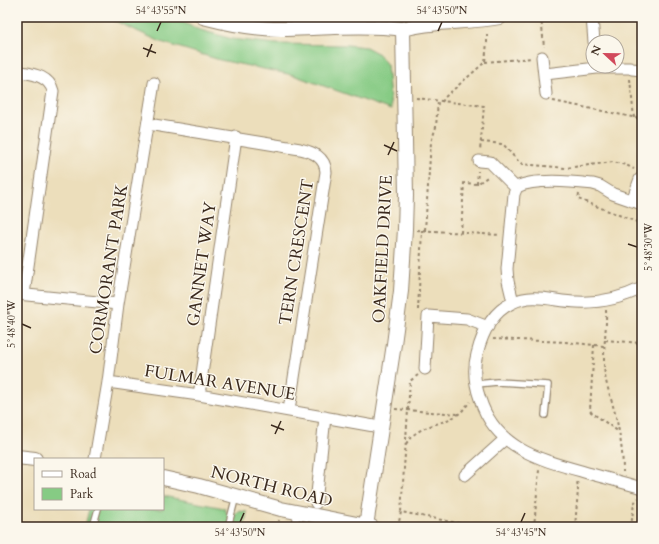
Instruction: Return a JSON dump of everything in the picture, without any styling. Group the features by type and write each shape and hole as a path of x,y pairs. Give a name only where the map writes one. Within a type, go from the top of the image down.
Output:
{"street":[{"path":"202,17 255,27 286,29 380,26 403,29 418,25 486,20 500,17"},
{"path":"592,17 593,34"},
{"name":"OAKFIELD DRIVE","path":"369,527 381,426 401,291 405,230 403,29"},
{"path":"542,57 546,94"},
{"path":"625,68 642,70"},
{"path":"545,74 585,69"},
{"path":"17,71 33,74 45,79 52,87 53,91 21,294 118,304"},
{"name":"CORMORANT PARK","path":"95,458 108,382 118,304 154,83"},
{"name":"TERN CRESCENT","path":"148,124 236,137 311,152 320,157 326,167 289,410"},
{"name":"GANNET WAY","path":"199,395 236,137"},
{"path":"480,161 490,162 516,188"},
{"path":"513,302 507,273 509,236 514,192 516,188 520,185 537,182 581,183 598,185 610,193 637,202 638,175"},
{"path":"640,493 624,483 540,459 505,439 494,427 487,415 477,387 476,362 482,338 488,327 498,312 513,302 534,297 578,302 605,301 642,288"},
{"path":"425,369 423,314 467,319 488,327"},
{"name":"FULMAR AVENUE","path":"108,382 199,395 381,426"},
{"path":"316,503 325,417"},
{"path":"465,475 505,439"},
{"path":"17,457 34,459"},
{"name":"NORTH ROAD","path":"164,478 199,486 297,513 369,527"}],"lane":[{"path":"477,387 497,382 548,385 545,415"},
{"path":"228,527 236,496"},
{"path":"93,527 98,510"},
{"path":"295,527 297,513"}],"path":[{"path":"442,102 445,97 485,62 542,57 544,46 541,17"},
{"path":"485,62 487,42 486,20"},
{"path":"630,68 634,118"},
{"path":"546,94 546,100 642,119"},
{"path":"404,96 442,102 484,106 477,184"},
{"path":"414,310 423,314 422,230 425,230 431,142 436,126 438,101"},
{"path":"481,142 503,144 522,164 566,168 613,162 626,164 638,175"},
{"path":"461,232 464,183 477,184 498,170"},
{"path":"581,183 578,199 642,224"},
{"path":"425,230 509,236"},
{"path":"605,301 606,326 604,366 606,381 616,417 621,443 624,483"},
{"path":"482,338 565,342 604,346"},
{"path":"605,340 642,343"},
{"path":"594,345 590,410 597,417 619,432"},
{"path":"398,527 401,512 410,381 425,369"},
{"path":"406,445 415,433 458,414 470,402 477,387"},
{"path":"384,408 458,414"},
{"path":"534,527 540,459"},
{"path":"575,527 578,490 576,470"},
{"path":"631,527 634,503 640,493"},
{"path":"401,512 478,527"}],"green space":[{"path":"114,17 172,17 197,29 232,39 276,44 347,45 366,47 379,54 387,65 391,110 293,75 220,60 161,42 113,20"},
{"path":"164,496 224,508 227,513 234,515 239,511 247,512 244,527 85,527 89,510 164,510"}]}
